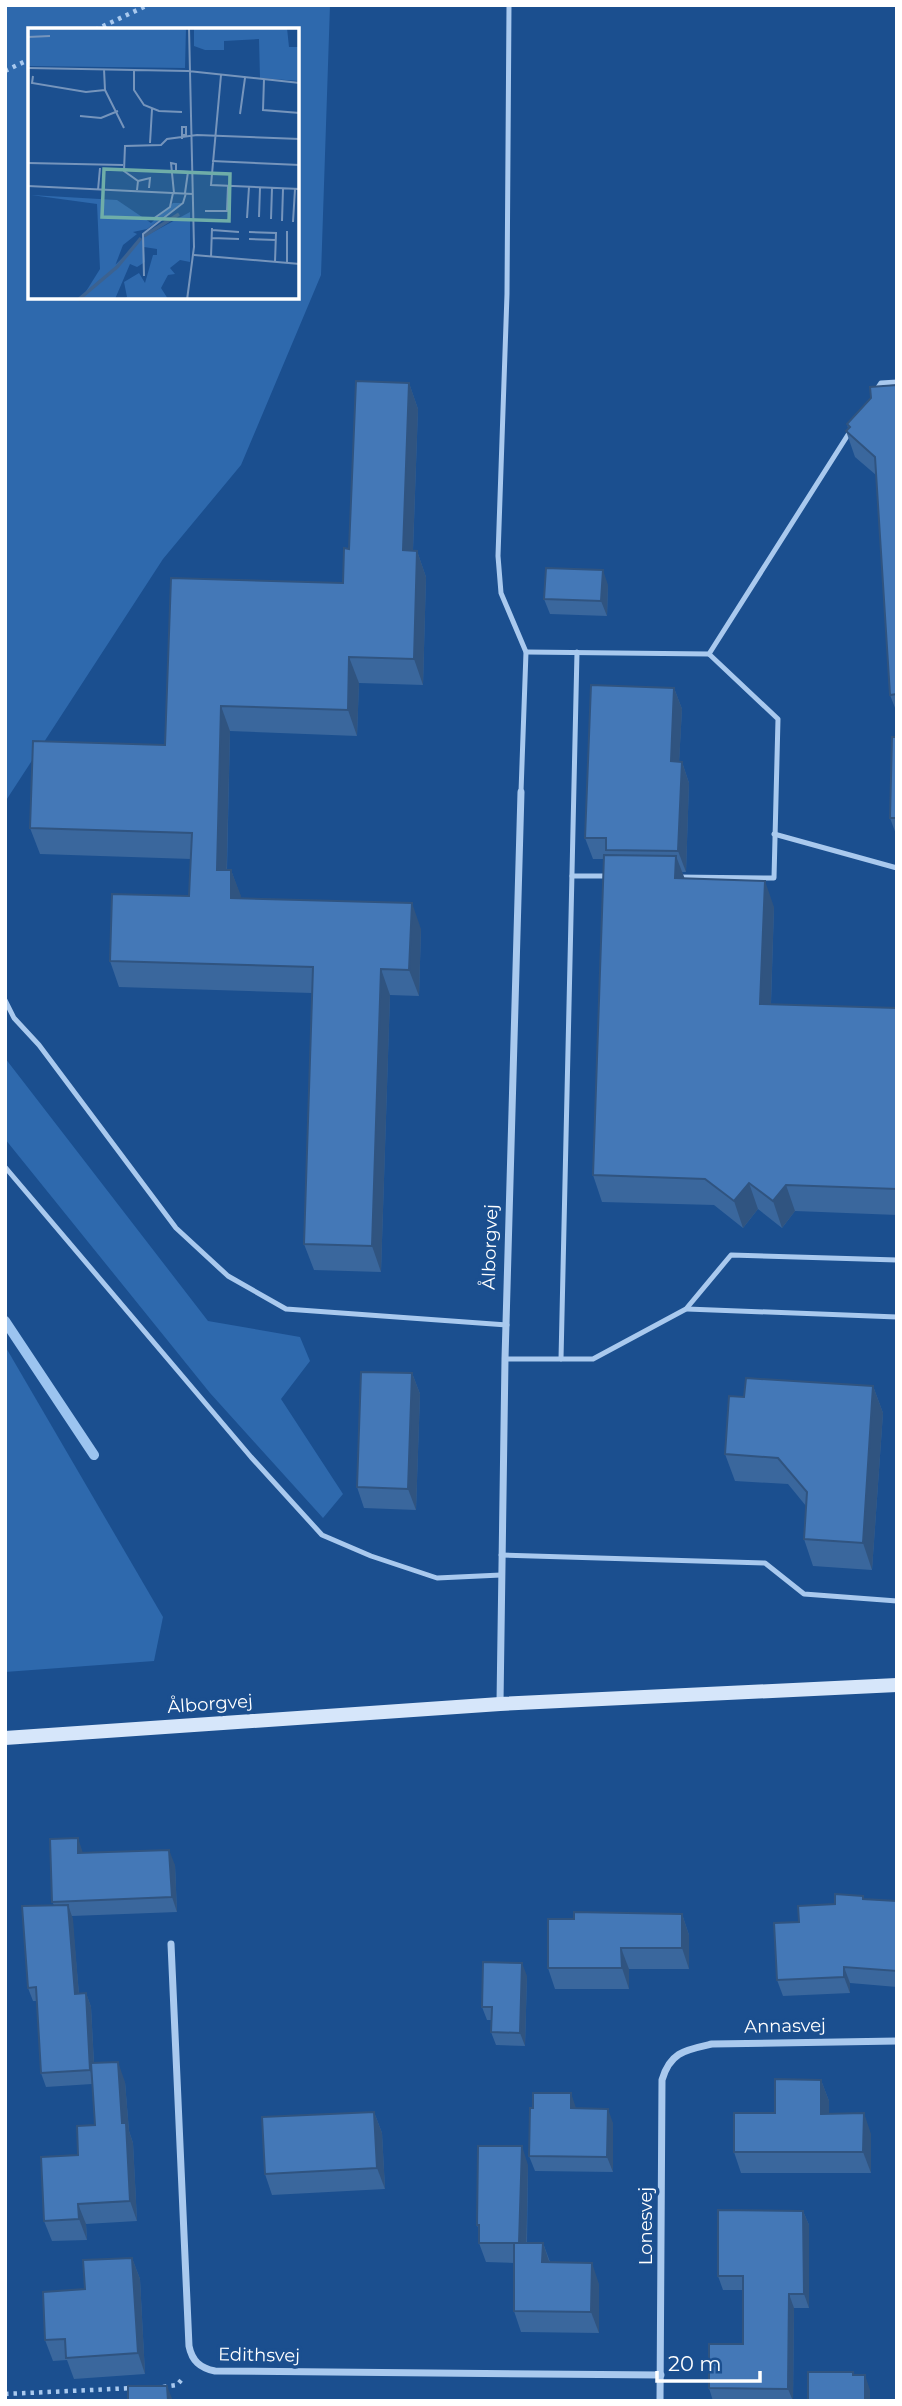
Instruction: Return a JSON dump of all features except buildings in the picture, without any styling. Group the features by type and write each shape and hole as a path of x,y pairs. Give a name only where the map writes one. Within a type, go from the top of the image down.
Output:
{"main road":[{"name":"Ålborgvej","path":"5,1738 500,1704 897,1685"}],"street":[{"name":"Ålborgvej","path":"500,1704 505,1359 522,792"},
{"name":"Edithsvej","path":"171,1944 189,2347 197,2364 215,2371 660,2375"},
{"name":"Annasvej","path":"676,2055 712,2044 897,2040"},
{"name":"Lonesvej","path":"660,2401 662,2080 666,2066 676,2055"}],"lane":[{"path":"509,5 508,294 498,556 501,593 526,652 522,792"},
{"path":"873,395 881,383 897,382"},
{"path":"709,654 859,418"},
{"path":"526,652 709,654 778,719 774,878 666,877"},
{"path":"561,1359 577,652"},
{"path":"774,834 897,868"},
{"path":"572,876 612,876"},
{"path":"5,1000 14,1018 39,1045 176,1228 228,1276 286,1309 507,1325"},
{"path":"5,1167 251,1457 322,1535 371,1556 437,1578 500,1575"},
{"path":"505,1359 593,1359 686,1309 730,1255 897,1260"},
{"path":"686,1309 897,1317"},
{"path":"501,1555 765,1563 804,1594 897,1601"}],"path":[{"path":"99,28 148,5"},
{"path":"5,71 28,61"},
{"path":"157,2387 177,2385 197,2364"},
{"path":"5,2394 144,2388"}],"shaded area":[{"path":"5,5 330,5 321,275 241,465 163,559 5,802"},
{"path":"5,1058 208,1321 300,1337 310,1361 281,1399 343,1494 323,1518 210,1393 5,1139"},
{"path":"5,1346 163,1617 154,1661 5,1672"}],"waterway":[{"path":"5,1321 94,1455"}]}
